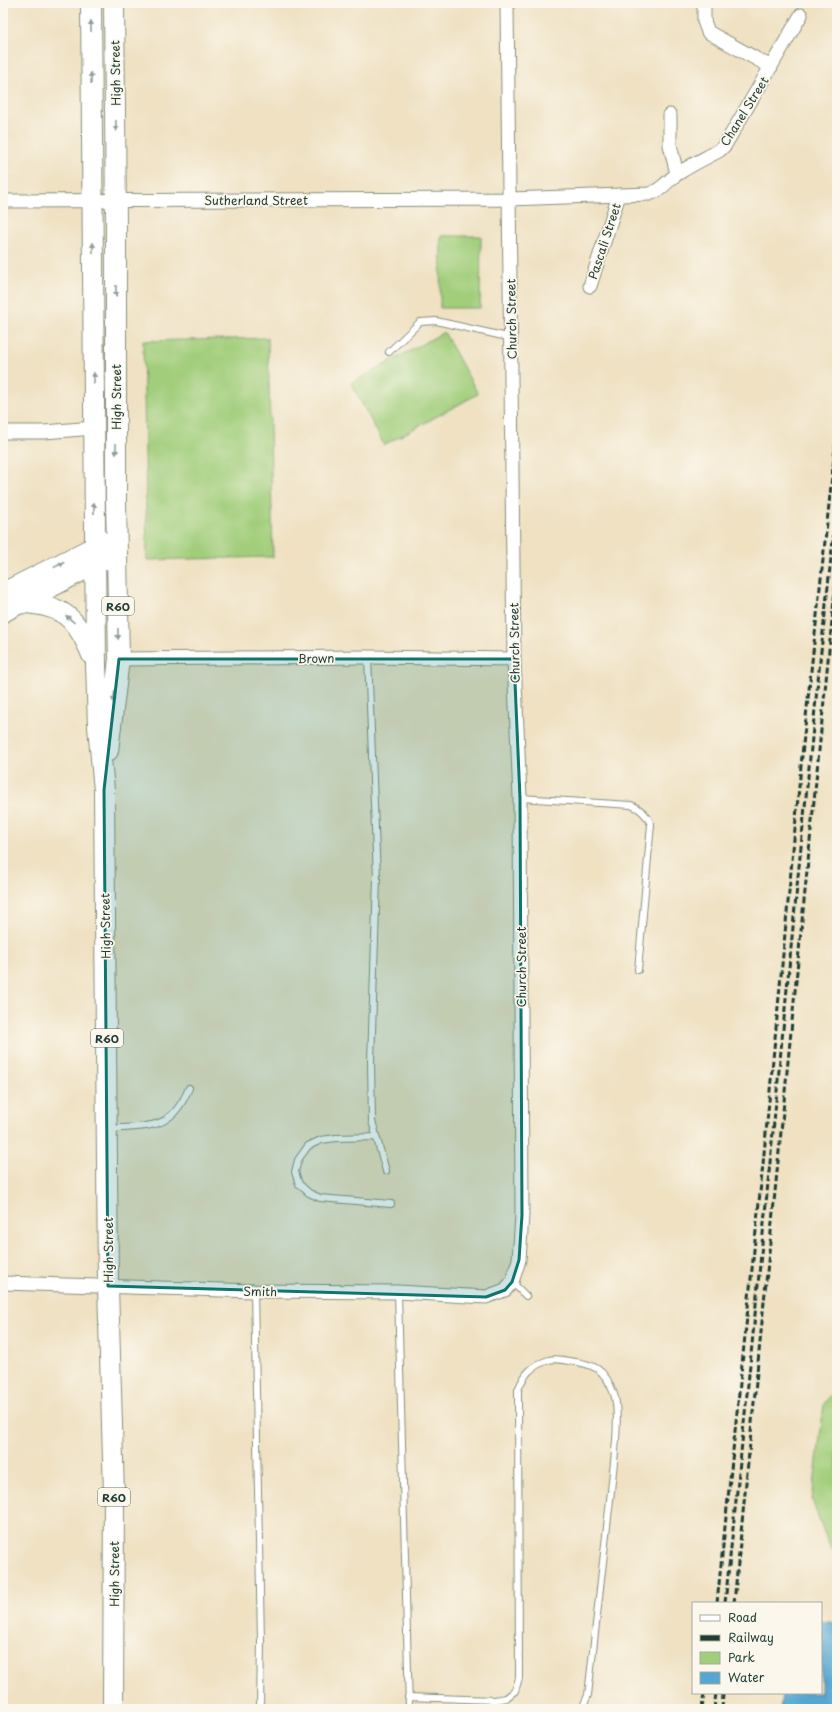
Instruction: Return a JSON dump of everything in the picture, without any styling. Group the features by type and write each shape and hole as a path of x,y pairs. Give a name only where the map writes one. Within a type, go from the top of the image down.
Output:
{"main road":[{"name":"High Street","path":"91,3 96,664 98,727 104,790 108,1286 114,1494 108,1709"},
{"name":"High Street","path":"104,790 119,659 116,544 116,201 114,3"},
{"path":"3,612 21,603 116,544"},
{"path":"3,593 95,556"},
{"path":"21,603 45,605 68,616 82,631 96,664"}],"street":[{"name":"Church Street","path":"508,3 514,659 520,798 522,1215 519,1260 512,1282"},
{"path":"704,3 704,21 708,32 771,67"},
{"name":"Chanel Street","path":"619,195 656,192 664,187 677,174 720,150 725,145 801,15"},
{"path":"670,115 670,145 677,174"},
{"name":"Sutherland Street","path":"3,201 510,200 619,195"},
{"name":"Pascali Street","path":"590,286 619,195"},
{"path":"3,432 44,432 94,428"},
{"name":"Brown","path":"119,659 368,657 514,659"},
{"name":"Smith","path":"3,1283 254,1291 398,1292 486,1297 505,1290 512,1282"}],"lane":[{"path":"388,352 420,322 436,321 512,338"},
{"path":"368,657 377,878 371,1062 372,1121 375,1137 386,1171"},
{"path":"520,798 631,805 639,808 647,816 651,824 638,970"},
{"path":"107,1129 155,1125 166,1122 176,1112 190,1088"},
{"path":"375,1137 320,1140 308,1146 298,1160 295,1172 298,1184 308,1193 320,1198 391,1204"},
{"path":"512,1282 526,1296"},
{"path":"254,1291 261,1641 260,1709"},
{"path":"398,1292 409,1709"},
{"path":"408,1697 494,1700 506,1698 515,1691 519,1678 520,1633 518,1390 522,1379 530,1368 540,1362 553,1359 588,1363 599,1370 608,1381 615,1395 617,1410 615,1453 588,1695 582,1709"}],"highlighted area":[{"path":"119,659 514,659 520,798 522,1215 519,1260 512,1282 505,1290 486,1297 108,1286 104,790"}],"green space":[{"path":"441,236 481,236 480,308 440,308"},
{"path":"444,332 478,394 384,445 351,383"},
{"path":"268,338 273,557 147,560 143,341"},
{"path":"837,1383 837,1557 828,1543 812,1500 824,1404"}],"water":[{"path":"822,1621 837,1623 837,1709 780,1709 782,1694 822,1694"}],"railway":[{"path":"717,1602 763,1164 803,745 837,430"},
{"path":"725,1602 837,504"},
{"path":"734,1602 837,570"},
{"path":"702,1709 704,1694"},
{"path":"714,1709 716,1694"},
{"path":"722,1709 723,1694"}]}
